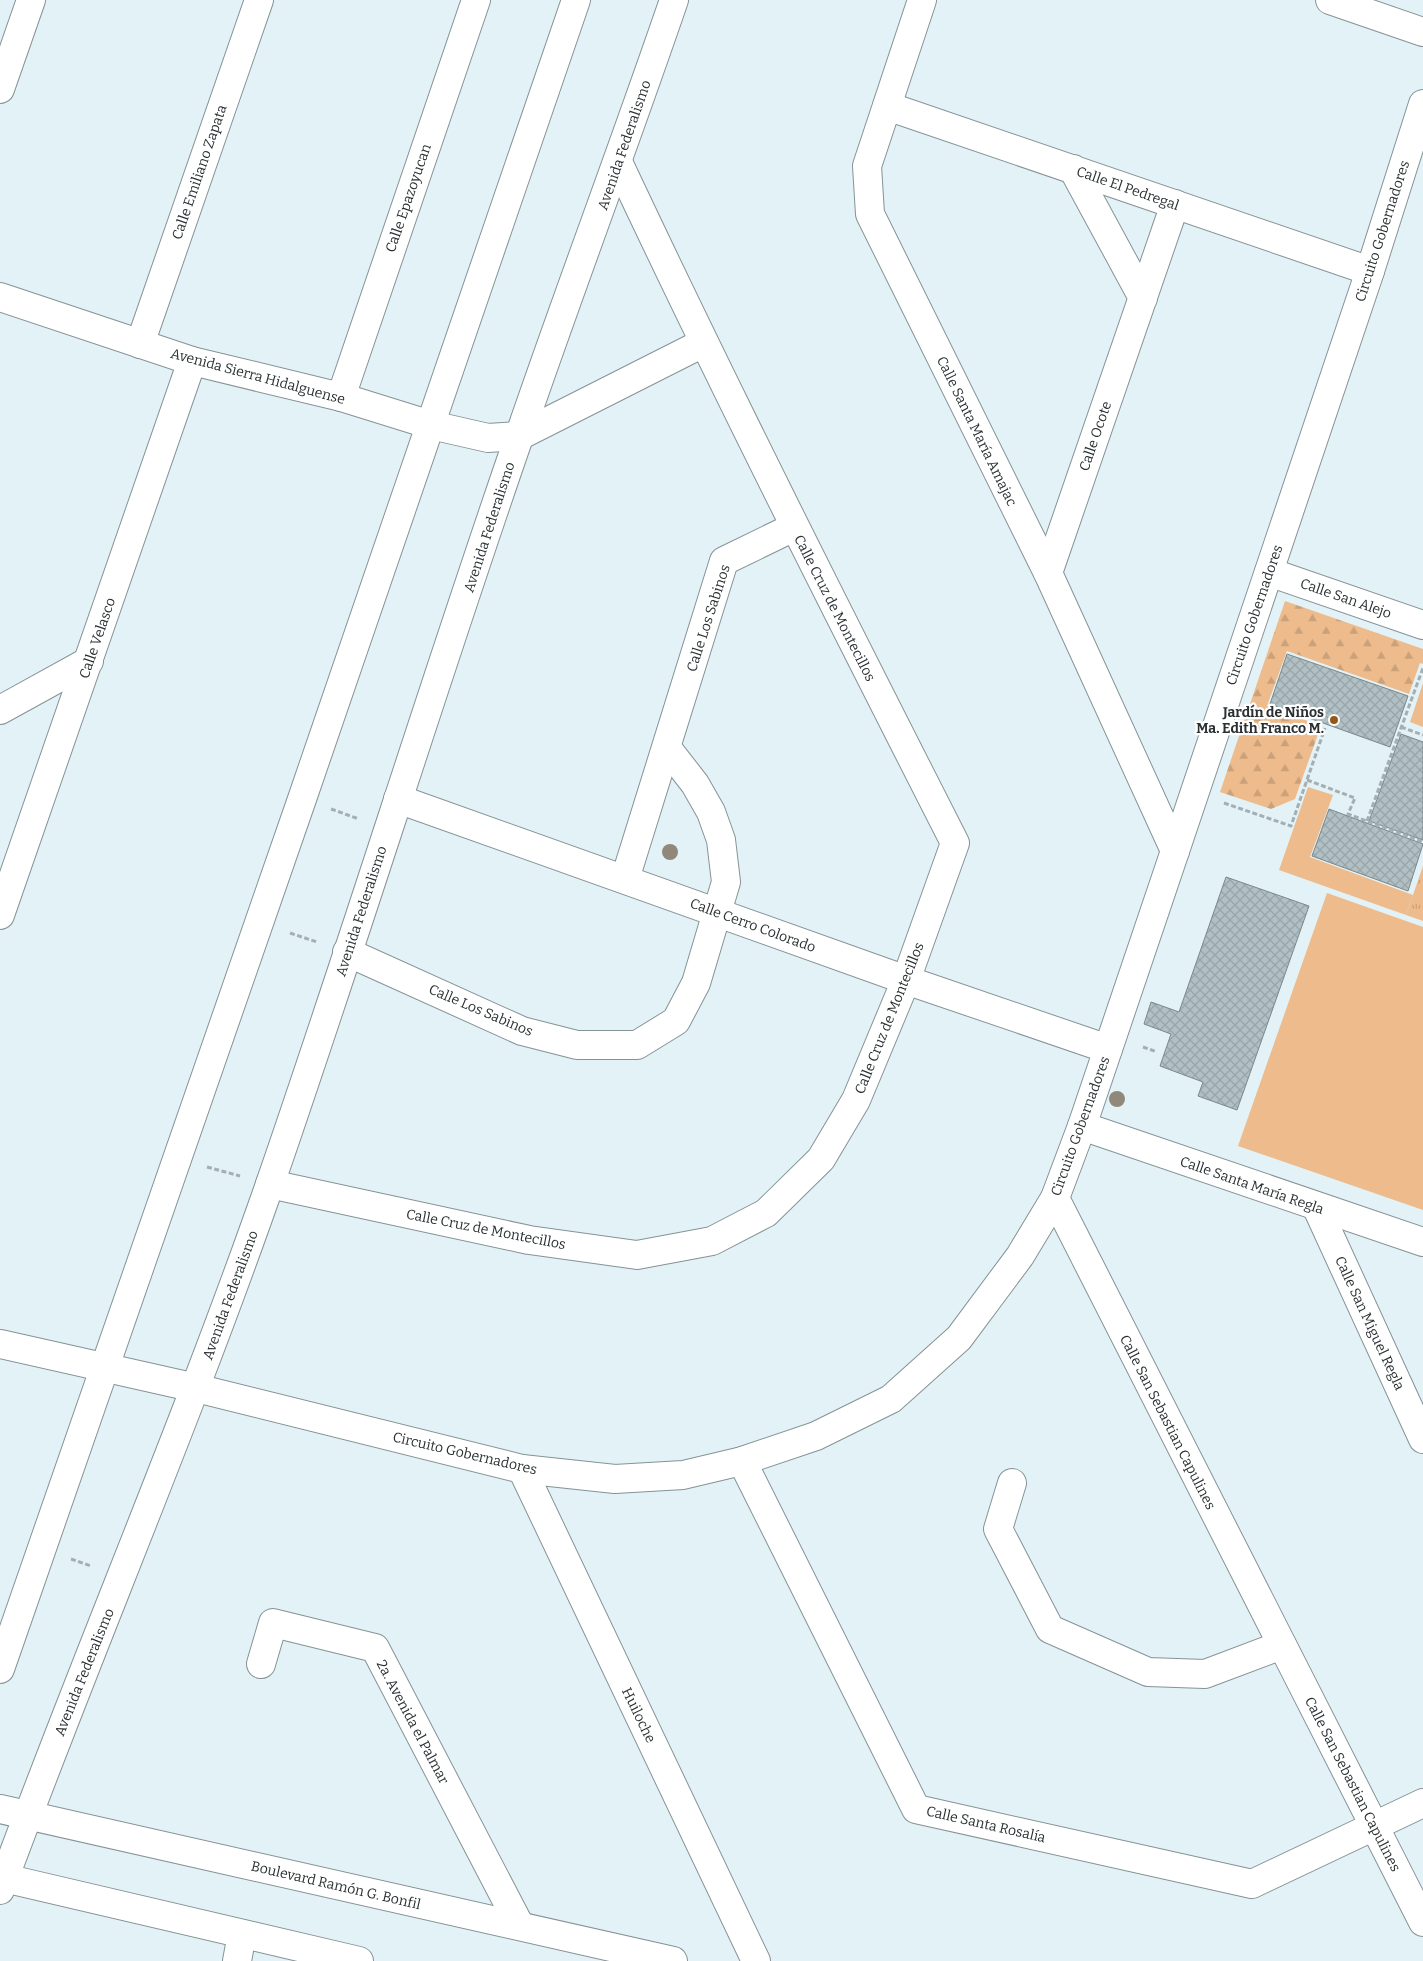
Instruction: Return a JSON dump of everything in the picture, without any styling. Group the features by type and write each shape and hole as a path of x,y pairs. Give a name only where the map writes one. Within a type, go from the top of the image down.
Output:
{"street":[{"path":"0,89 30,0"},
{"name":"Calle Emiliano Zapata","path":"140,344 259,0"},
{"name":"Calle Epazoyucan","path":"341,397 476,0"},
{"path":"0,1669 178,1159 576,0"},
{"name":"Avenida Federalismo","path":"2,1882 196,1388 270,1184 519,436 674,0"},
{"name":"Calle Santa María Amajac","path":"922,0 867,166 870,214 1048,573 1175,851"},
{"path":"1330,0 1423,32"},
{"name":"Circuito Gobernadores","path":"0,1344 196,1388 522,1469 615,1479 683,1475 742,1461 816,1436 891,1399 959,1338 1020,1256 1055,1198 1082,1126 1269,572 1370,271 1423,104"},
{"name":"Calle El Pedregal","path":"887,106 1370,271"},
{"name":"Calle Cruz de Montecillos","path":"270,1184 529,1240 627,1254 637,1255 712,1241 766,1213 821,1159 856,1100 906,980 954,843 703,343 618,162"},
{"path":"1073,169 1143,298"},
{"name":"Calle Ocote","path":"1048,573 1175,204"},
{"name":"Avenida Sierra Hidalguense","path":"0,297 192,360 341,397 431,425 488,438 519,436"},
{"path":"519,436 703,343"},
{"name":"Calle Velasco","path":"2,895 89,661 192,360"},
{"name":"Calle Los Sabinos","path":"625,879 724,561 794,527"},
{"name":"Calle San Alejo","path":"1269,572 1423,625"},
{"path":"0,710 89,661"},
{"name":"Calle Los Sabinos","path":"347,952 522,1031 577,1045 637,1044 676,1021 696,983 726,882 721,840 711,812 695,784 667,748"},
{"name":"Calle Cerro Colorado","path":"398,800 906,980 1108,1049"},
{"name":"Calle Santa María Regla","path":"1082,1126 1317,1208 1423,1242"},
{"name":"Calle San Sebastian Capulines","path":"1055,1198 1423,1922"},
{"name":"Calle San Miguel Regla","path":"1317,1208 1423,1439"},
{"name":"Calle Santa Rosalía","path":"742,1461 916,1808 1252,1884 1423,1803"},
{"name":"Huiloche","path":"522,1469 756,1961"},
{"path":"1012,1483 998,1529 1050,1629 1148,1672 1205,1674 1282,1645"},
{"name":"2a. Avenida el Palmar","path":"261,1664 273,1623 375,1648 520,1926"},
{"name":"Boulevard Ramón G. Bonfil","path":"0,1809 673,1961"},
{"path":"2,1882 359,1961"},
{"path":"238,1961 242,1934"}],"path":[{"path":"1367,821 1423,668"},
{"path":"1401,727 1423,735"},
{"path":"1217,800 1291,826 1325,728"},
{"path":"1307,780 1355,798 1348,814 1423,842"},
{"path":"302,799 388,829"},
{"path":"259,922 347,952"},
{"path":"178,1159 270,1184"},
{"path":"42,1549 121,1577"}],"green space":[{"path":"1285,601 1423,649 1423,664 1420,663 1409,694 1287,651 1267,706 1321,726 1295,799 1271,809 1220,792"},
{"path":"1423,683 1423,727 1410,722"},
{"path":"1308,787 1333,795 1310,857 1413,895 1406,915 1279,870"},
{"path":"1423,866 1423,921 1406,915"},
{"path":"1327,893 1423,927 1423,1210 1238,1146"}],"building":[{"path":"1287,654 1408,696 1390,747 1270,704"},
{"path":"1401,734 1423,742 1423,840 1369,821"},
{"path":"1329,809 1423,844 1408,891 1312,856"},
{"path":"1226,877 1309,906 1237,1110 1198,1096 1203,1082 1160,1066 1171,1034 1144,1024 1151,1002 1179,1012"}],"place":[{"name":"Jardín de Niños Ma. Edith Franco M.","path":"1334,720"}]}
